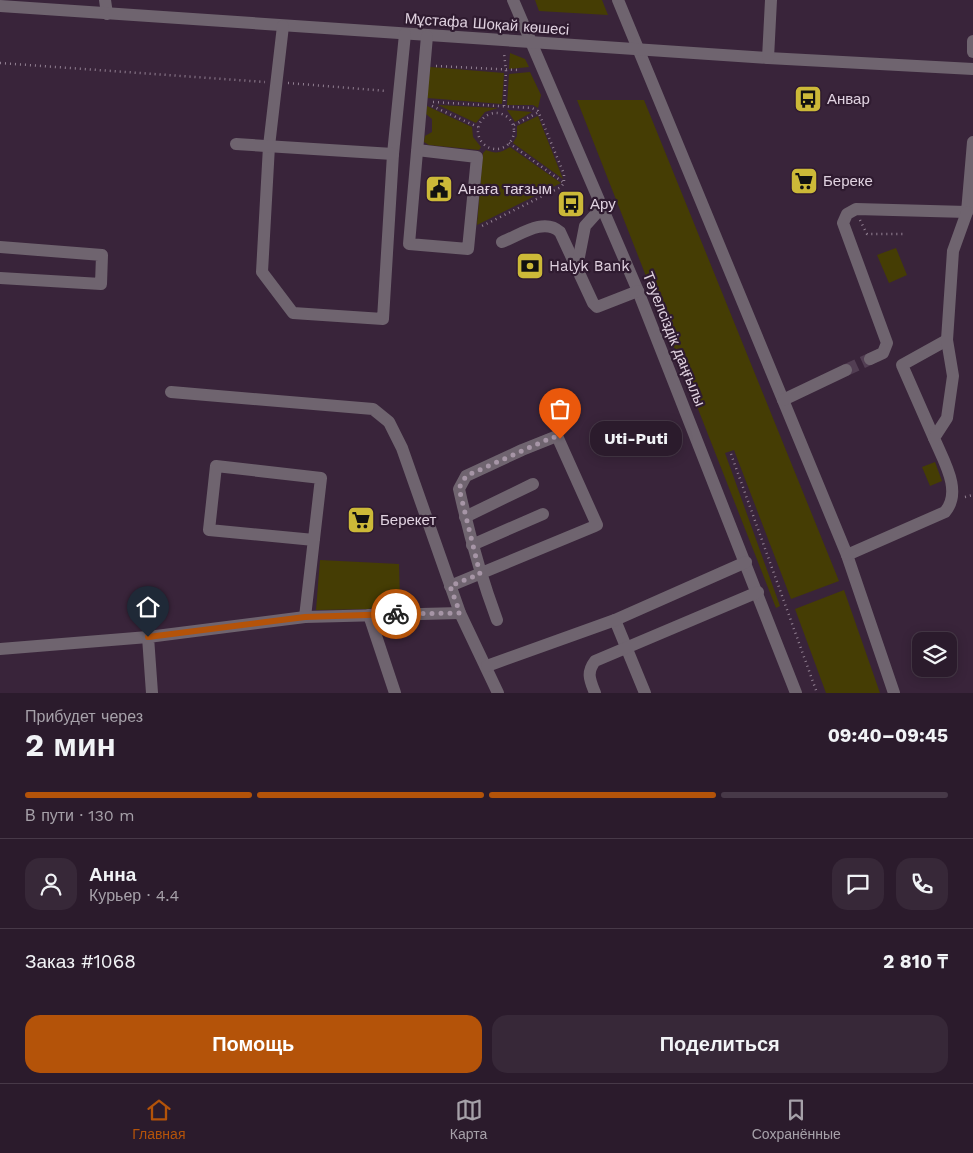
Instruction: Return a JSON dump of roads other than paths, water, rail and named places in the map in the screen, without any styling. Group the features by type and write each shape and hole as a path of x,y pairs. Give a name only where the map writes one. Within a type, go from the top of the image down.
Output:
{"street":[{"path":"105,0 107,14"},
{"name":"Тәуелсіздік даңғылы","path":"513,0 638,291 758,592 796,693"},
{"path":"618,0 847,555 894,693"},
{"path":"768,58 771,0"},
{"name":"Мұстафа Шоқай көшесі","path":"0,6 32,4 107,14 640,50 973,70"},
{"path":"283,26 270,146 262,272 293,313 383,319 394,154 405,34"},
{"path":"417,150 476,157 468,248 409,244 417,150 422,101 427,36"},
{"path":"973,41 973,52"},
{"path":"934,438 947,418 953,376 947,340 953,251 967,212 973,142"},
{"path":"236,144 394,154"},
{"path":"577,267 585,226 602,206"},
{"path":"870,359 883,353 887,344 843,222 847,214 856,209 967,212"},
{"path":"502,242 545,224 553,226 560,232 593,304 598,307 638,291"},
{"path":"0,247 102,254 101,284 0,278"},
{"path":"847,555 945,512 951,504 954,491 934,438 902,365 947,340"},
{"path":"783,400 846,370"},
{"path":"171,392 373,409 389,422 402,448 460,613 487,666 498,693"},
{"path":"450,586 480,574 595,526 597,522 557,436 466,476 459,488 480,574 497,620"},
{"path":"305,617 314,540 321,478 216,466 209,530 314,540"},
{"path":"465,517 533,484"},
{"path":"472,545 543,514"},
{"path":"487,666 615,620 746,562"},
{"path":"595,693 588,677 590,668 595,661 758,592"},
{"path":"0,649 148,637 305,617 460,613"},
{"path":"369,615 395,693"},
{"path":"615,620 645,693"},
{"path":"148,637 152,693"}],"tunnel":[{"path":"846,370 870,359"}],"place":[{"name":"Анвар","path":"808,99"},
{"name":"Береке","path":"804,181"},
{"name":"Анаға тағзым","path":"439,189"},
{"name":"Ару","path":"571,204"},
{"name":"Halyk Bank","path":"530,266"},
{"name":"Uti-Puti","path":"560,439"},
{"name":"Берекет","path":"361,520"}]}
